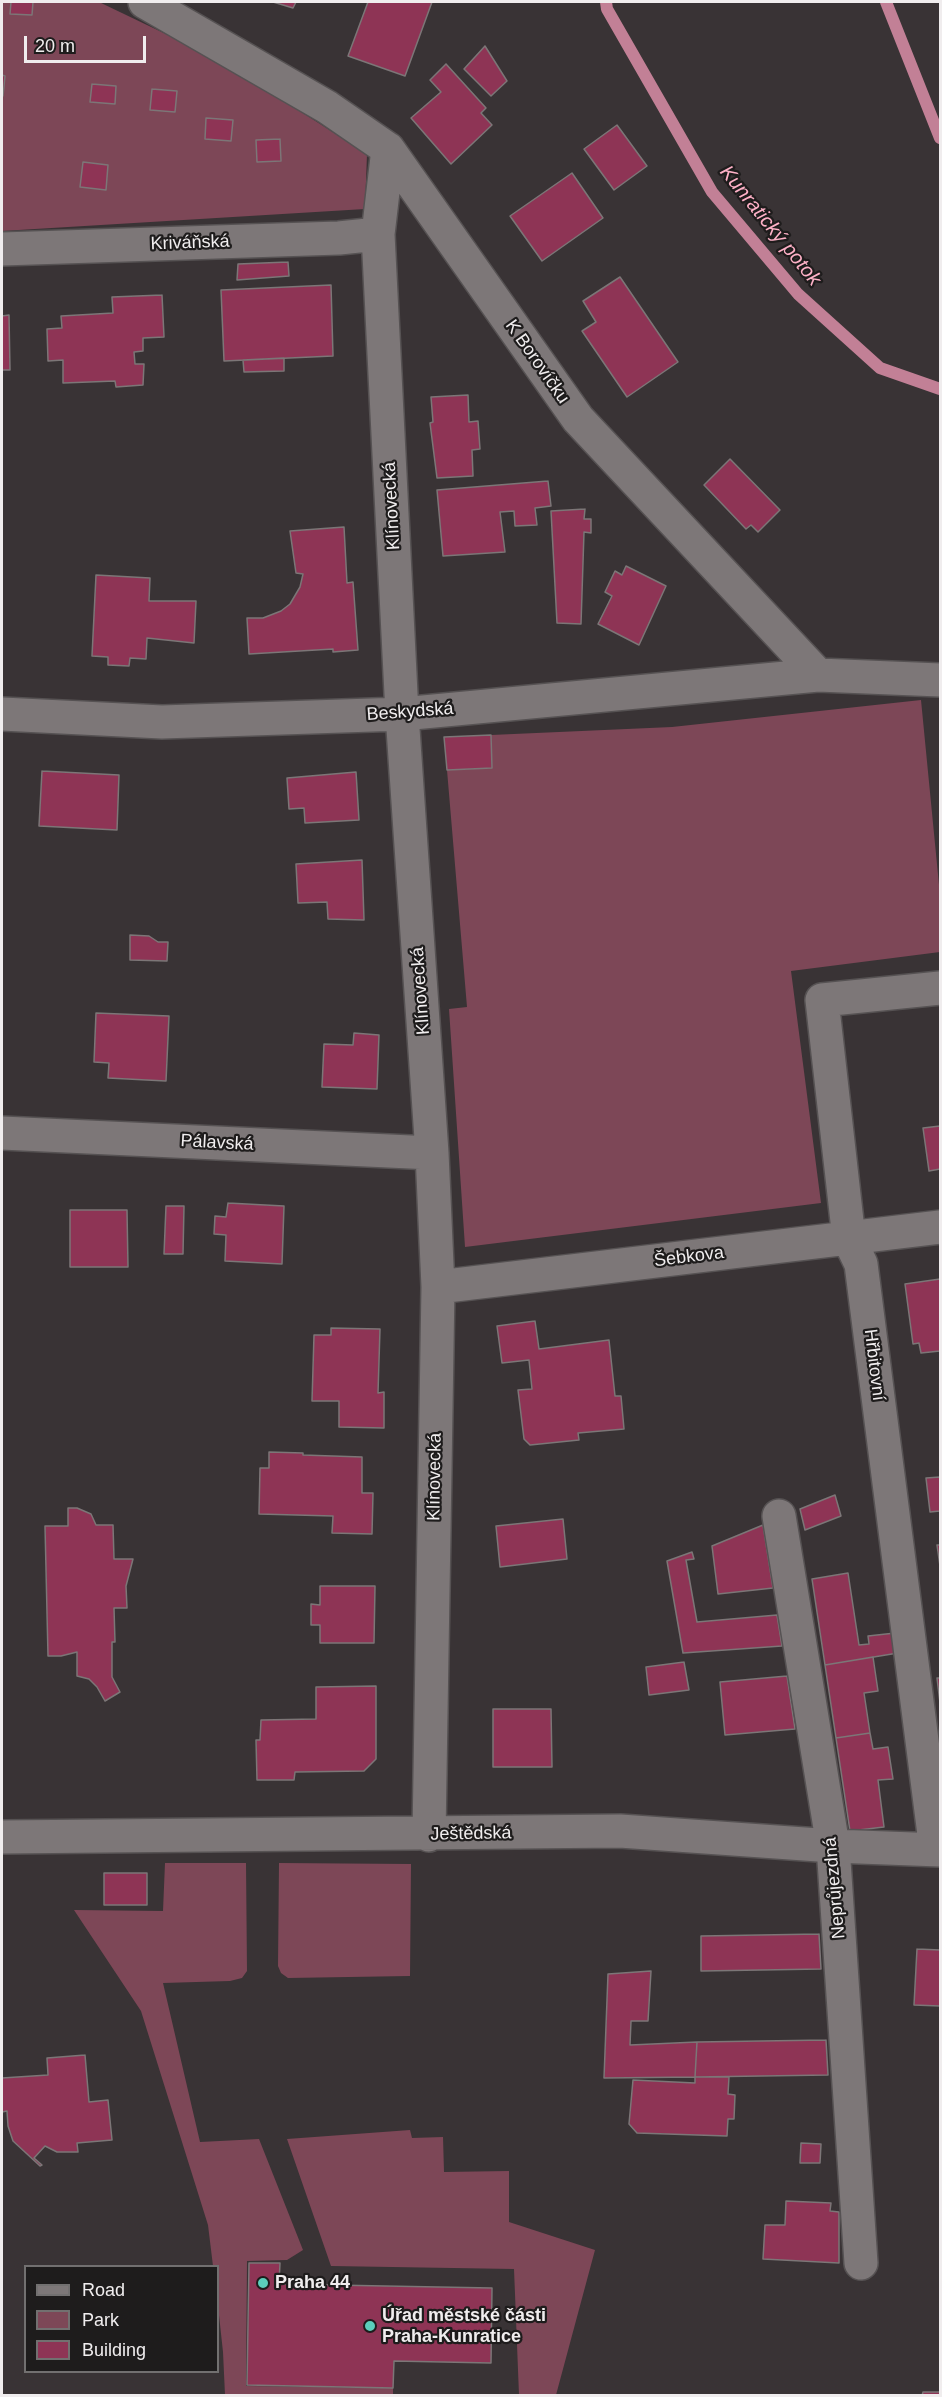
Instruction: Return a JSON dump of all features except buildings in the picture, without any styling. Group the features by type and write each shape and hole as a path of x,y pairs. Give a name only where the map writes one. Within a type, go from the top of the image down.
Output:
{"street":[{"name":"K Borovíčku","path":"145,2 327,107 388,149 578,419 818,675"},
{"name":"Klínovecká","path":"388,149 378,234 402,714 432,1153 438,1287 429,1835"},
{"name":"Kriváňská","path":"2,249 339,238 378,234"},
{"path":"818,675 940,680"},
{"name":"Beskydská","path":"2,714 162,722 402,714 818,675"},
{"name":"Hřbitovní","path":"938,1850 861,1264 849,1239 822,1000 940,988"},
{"name":"Pálavská","path":"2,1133 432,1153"},
{"name":"Šebkova","path":"438,1287 940,1227"},
{"name":"Neprůjezdná","path":"779,1516 833,1846 861,2263"},
{"name":"Ještědská","path":"2,1838 429,1835 620,1831 833,1846 938,1850"}],"green space":[{"path":"2,2 99,2 220,60 367,154 365,209 2,231"},
{"path":"921,700 940,895 940,952 791,971 821,1203 465,1247 449,1009 467,1007 447,770 492,768 491,735 672,727"},
{"path":"165,1863 246,1863 247,1971 242,1978 230,1981 163,1983 200,2142 259,2139 303,2250 287,2260 247,2261 246,2386 393,2388 393,2395 225,2395 219,2315 219,2265 213,2265 208,2225 141,2011 74,1910 163,1911"},
{"path":"279,1863 411,1864 410,1976 288,1978 281,1973 278,1966"},
{"path":"410,2130 412,2138 443,2137 444,2172 509,2171 509,2222 595,2250 556,2395 519,2395 514,2269 331,2266 287,2139"}],"waterway":[{"name":"Kunratický potok","path":"606,2 607,9 712,192 798,294 880,368 940,389"},
{"name":"Kunratický potok","path":"886,2 940,138"}],"place":[{"name":"Praha 44","path":"263,2283"},
{"name":"Úřad městské části Praha-Kunratice","path":"370,2326"}]}
